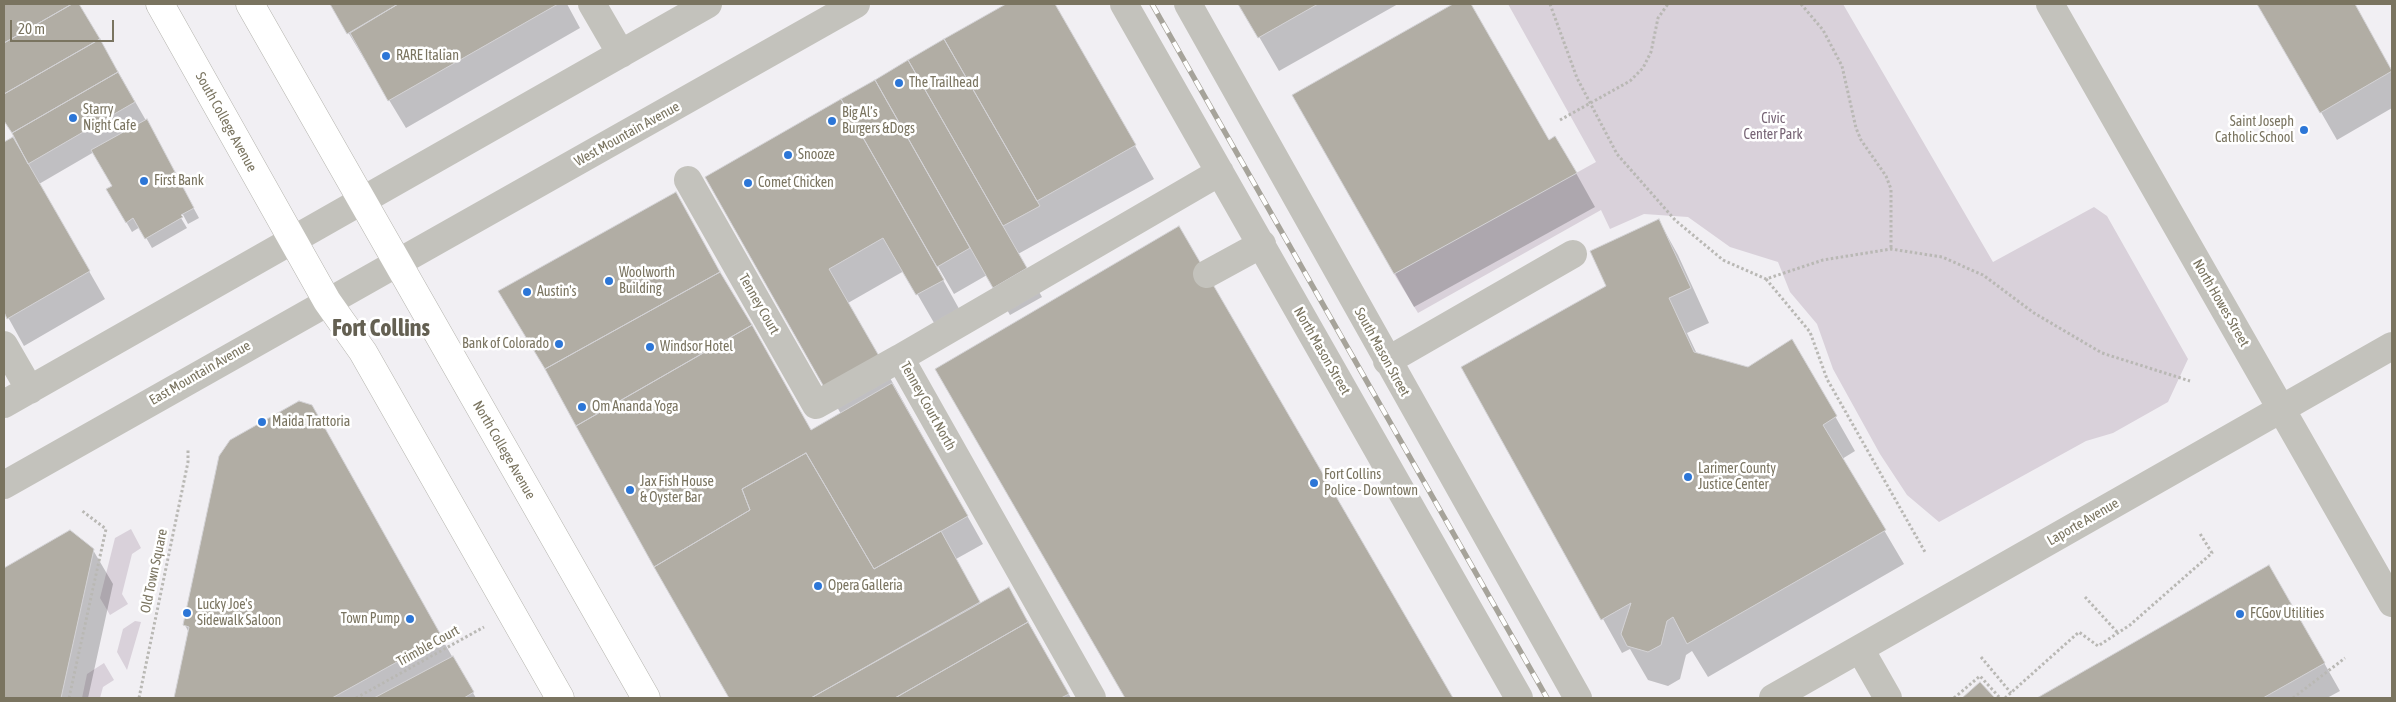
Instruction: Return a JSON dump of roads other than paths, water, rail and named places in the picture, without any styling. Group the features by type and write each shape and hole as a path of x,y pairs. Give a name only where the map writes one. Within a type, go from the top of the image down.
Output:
{"highway":[{"name":"South College Avenue","path":"160,4 293,240"},
{"path":"250,4 363,201"},
{"name":"North College Avenue","path":"363,201 646,698"},
{"path":"293,240 327,302 362,352 560,698"}],"street":[{"path":"592,4 621,54"},
{"path":"4,404 708,4"},
{"name":"West Mountain Avenue","path":"397,262 856,4"},
{"name":"North Mason Street","path":"1124,4 1519,698"},
{"name":"South Mason Street","path":"1188,4 1578,698"},
{"name":"North Howes Street","path":"2050,4 2391,598"},
{"name":"Tenney Court North","path":"1092,698 900,358 1220,172"},
{"name":"Tenney Court","path":"688,180 816,405 900,358"},
{"path":"1207,274 1262,244"},
{"path":"1387,361 1573,254"},
{"name":"East Mountain Avenue","path":"4,486 397,262"},
{"path":"4,345 30,390"},
{"name":"Laporte Avenue","path":"1773,698 2392,346"},
{"path":"1860,649 1888,698"}],"railway":[{"path":"1152,4 1547,698"}],"place":[{"name":"RARE Italian","path":"386,56"},
{"name":"The Trailhead","path":"899,83"},
{"name":"Starry Night Cafe","path":"73,118"},
{"name":"Big Al’s Burgers &Dogs","path":"832,121"},
{"name":"Saint Joseph Catholic School","path":"2304,130"},
{"name":"Snooze","path":"788,155"},
{"name":"First Bank","path":"144,181"},
{"name":"Comet Chicken","path":"748,183"},
{"name":"Woolworth Building","path":"609,281"},
{"name":"Austin's","path":"527,292"},
{"name":"Bank of Colorado","path":"559,344"},
{"name":"Windsor Hotel","path":"650,347"},
{"name":"Om Ananda Yoga","path":"582,407"},
{"name":"Maida Trattoria","path":"262,422"},
{"name":"Larimer County Justice Center","path":"1688,477"},
{"name":"Fort Collins Police - Downtown","path":"1314,483"},
{"name":"Jax Fish House & Oyster Bar","path":"630,490"},
{"name":"Opera Galleria","path":"818,586"},
{"name":"Lucky Joe's Sidewalk Saloon","path":"187,613"},
{"name":"FCGov Utilities","path":"2240,614"},
{"name":"Town Pump","path":"410,619"}],"district":[{"name":"Fort Collins","path":"381,328"}],"park label":[{"name":"Civic Center Park","path":"1773,128"}]}
